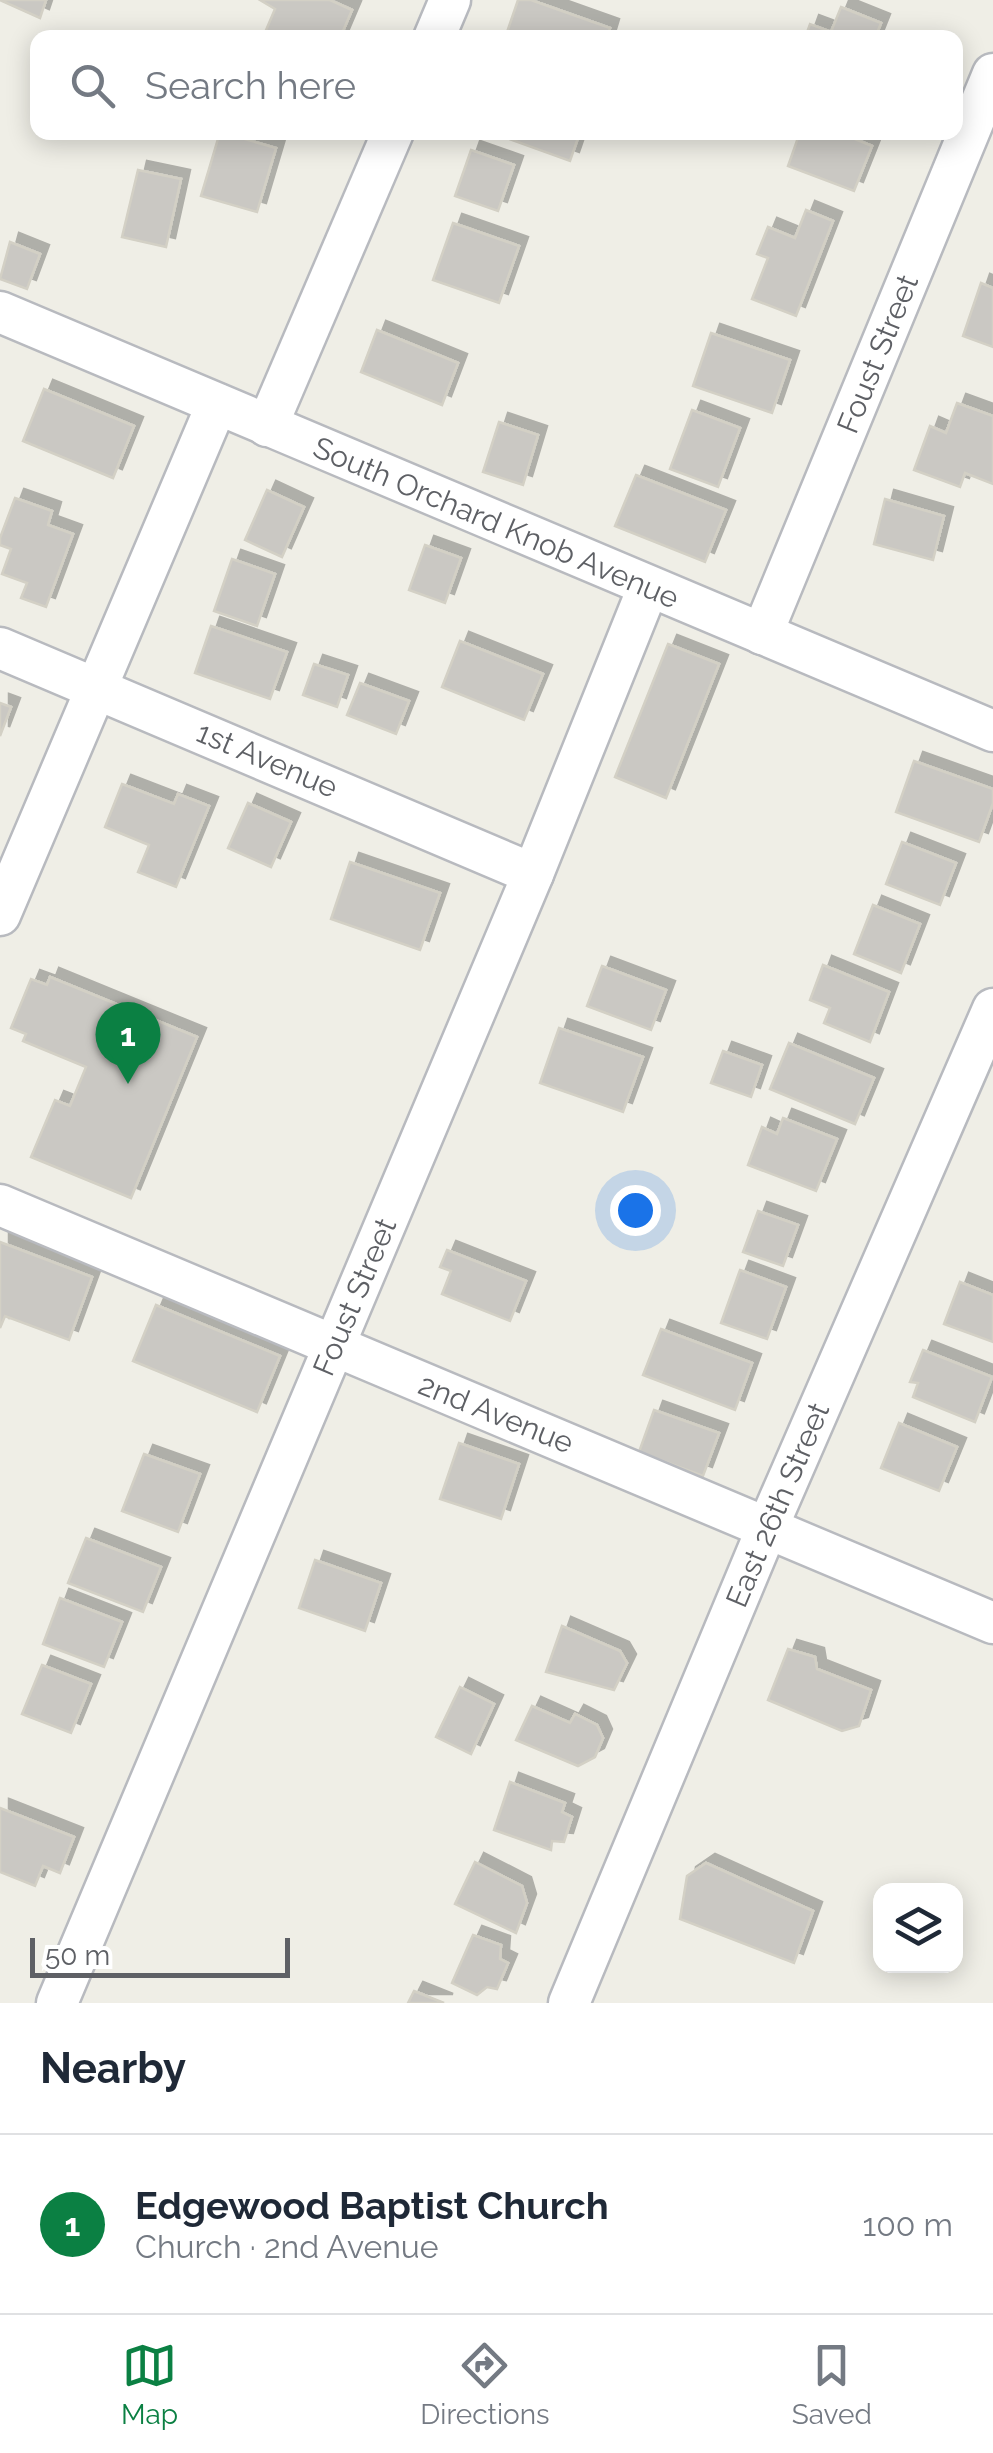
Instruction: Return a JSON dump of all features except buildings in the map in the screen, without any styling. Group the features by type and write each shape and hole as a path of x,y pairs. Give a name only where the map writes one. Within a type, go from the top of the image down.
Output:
{"street":[{"path":"437,30 450,0"},
{"name":"Foust Street","path":"762,634 993,74"},
{"path":"267,426 390,140"},
{"name":"South Orchard Knob Avenue","path":"0,312 993,731"},
{"path":"0,916 94,686 217,404"},
{"name":"Foust Street","path":"56,2003 534,874 648,588"},
{"name":"1st Avenue","path":"0,648 534,874"},
{"name":"East 26th Street","path":"569,2003 768,1526 993,1009"},
{"name":"2nd Avenue","path":"0,1205 993,1623"}],"place":[{"name":"Edgewood Baptist Church","path":"128,1084"}]}
